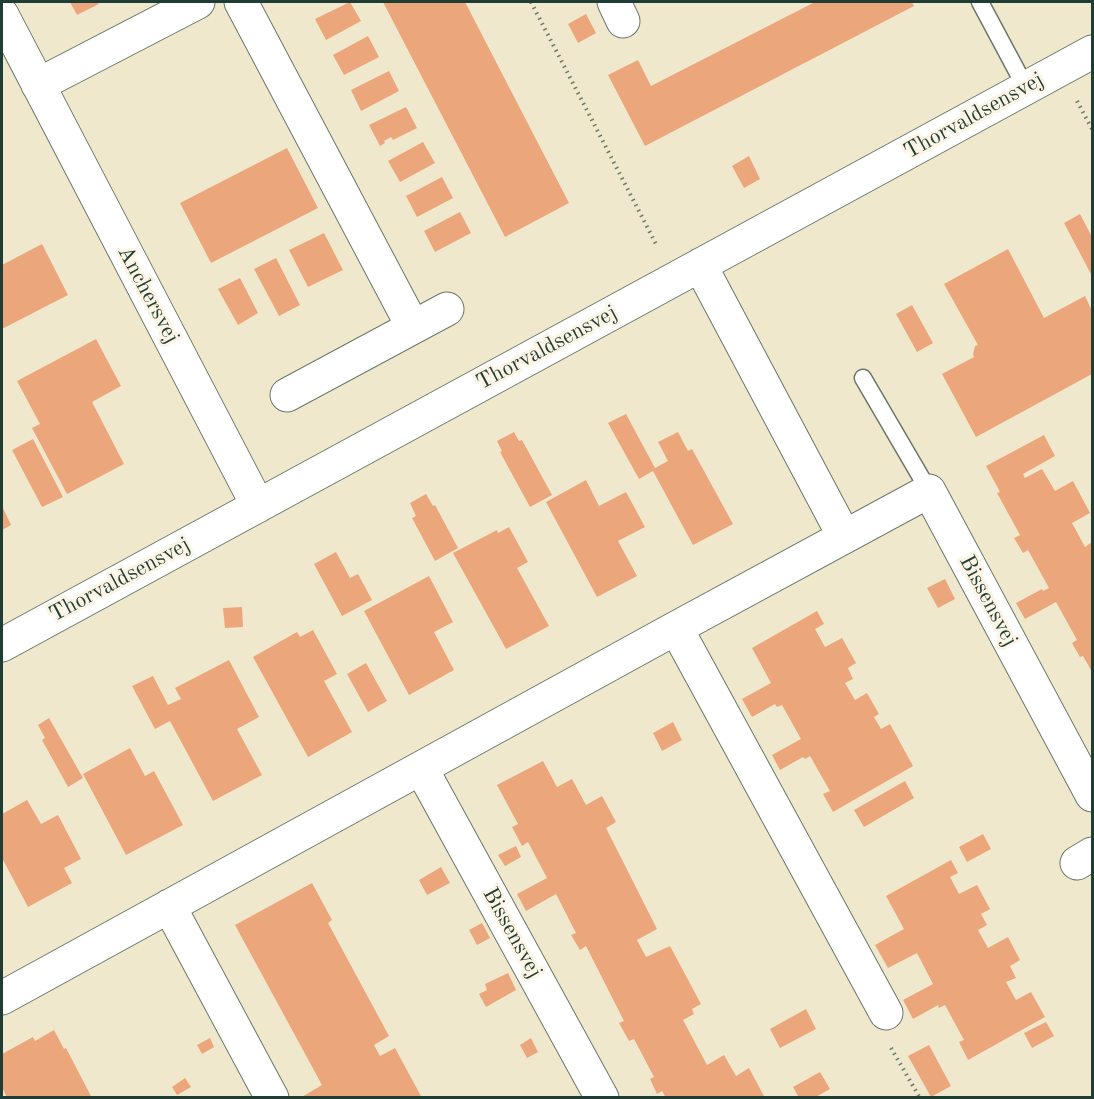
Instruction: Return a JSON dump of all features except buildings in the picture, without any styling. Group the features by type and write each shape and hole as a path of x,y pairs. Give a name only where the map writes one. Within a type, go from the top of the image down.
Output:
{"street":[{"path":"38,85 198,2"},
{"path":"241,2 413,327"},
{"name":"Anchersvej","path":"2,15 258,506"},
{"name":"Thorvaldsensvej","path":"2,645 1092,52"},
{"path":"687,272 844,536"},
{"path":"287,395 447,309"},
{"path":"2,998 929,491"},
{"name":"Bissensvej","path":"929,491 1092,795"},
{"path":"676,628 886,1013"},
{"name":"Bissensvej","path":"421,768 602,1098"},
{"path":"169,906 272,1098"}],"lane":[{"path":"980,2 1026,88"},
{"path":"863,378 929,491"}],"path":[{"path":"531,2 687,272"},
{"path":"886,1013 885,1037 920,1098"}]}
